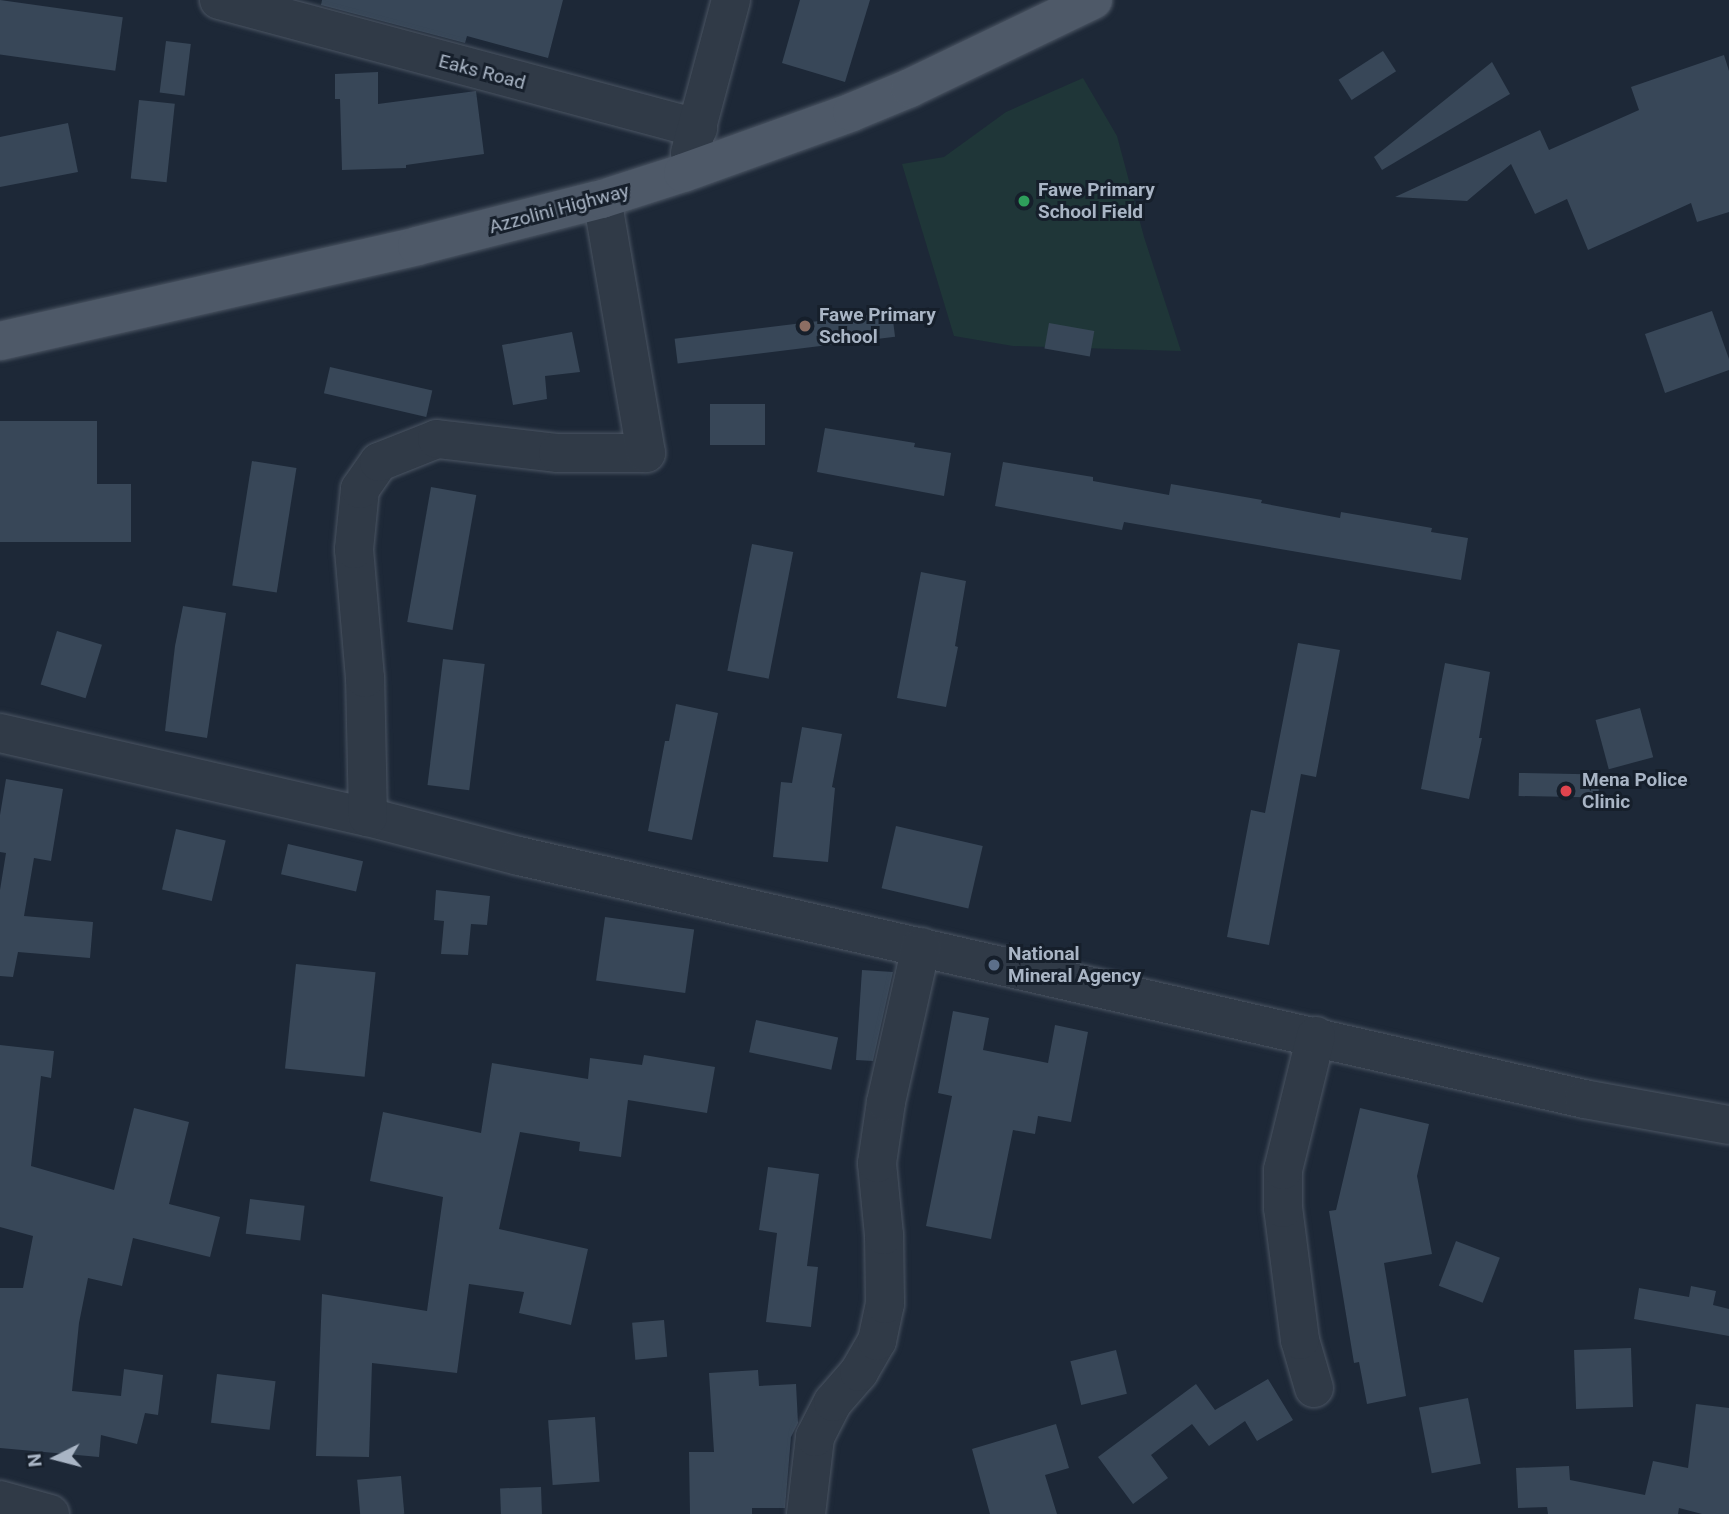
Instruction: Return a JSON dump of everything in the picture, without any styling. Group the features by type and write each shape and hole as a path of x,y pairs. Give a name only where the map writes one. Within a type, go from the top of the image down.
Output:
{"main road":[{"name":"Azzolini Highway","path":"0,341 417,246 602,199 682,173 898,93 1093,0"}],"street":[{"name":"Eaks Road","path":"219,0 698,128"},
{"path":"682,173 698,128 732,0"},
{"path":"368,817 365,678 354,549 360,489 379,462 437,439 558,453 646,453 602,199"},
{"path":"0,733 368,817 519,856 1584,1099 1729,1125"},
{"path":"806,1514 815,1437 833,1402 859,1372 877,1341 884,1304 884,1235 877,1163 921,947"},
{"path":"1314,1388 1300,1340 1283,1208 1283,1170 1316,1036"},
{"path":"0,1500 50,1514"}],"green space":[{"name":"Fawe Primary School Field","path":"1083,78 1117,136 1144,237 1181,351 1013,346 954,336 902,164 944,157 1006,112"}],"building":[{"path":"0,0 123,17 115,71 0,55"},
{"path":"322,0 563,0 548,58 467,36 465,43 321,5"},
{"path":"800,0 870,0 845,82 782,63"},
{"path":"166,41 191,44 184,96 160,93"},
{"path":"1383,51 1396,71 1352,100 1339,80"},
{"path":"1724,55 1729,71 1729,212 1697,222 1691,203 1588,250 1567,199 1535,214 1511,164 1467,201 1395,197 1540,130 1549,150 1639,110 1631,87"},
{"path":"1492,62 1510,94 1382,170 1374,157"},
{"path":"378,72 378,104 476,91 484,154 406,165 406,168 342,170 340,99 335,99 335,74"},
{"path":"139,100 175,104 167,182 131,179"},
{"path":"68,123 78,172 0,187 0,137"},
{"path":"1712,311 1729,359 1729,370 1665,393 1645,334"},
{"path":"892,312 895,337 678,364 675,339"},
{"path":"1049,323 1094,331 1090,357 1044,349"},
{"path":"572,332 580,372 545,376 547,399 513,405 502,345"},
{"path":"330,367 432,391 426,417 324,393"},
{"path":"710,404 765,404 765,445 710,445"},
{"path":"0,421 97,421 97,484 131,484 131,542 0,542"},
{"path":"825,428 915,443 914,447 951,453 944,496 817,472"},
{"path":"252,461 296,468 277,592 232,585"},
{"path":"1003,462 1093,477 1093,481 1169,495 1171,484 1262,500 1261,503 1340,518 1341,512 1432,528 1431,532 1468,538 1461,580 1124,522 1122,530 995,506"},
{"path":"431,487 476,495 453,630 407,622"},
{"path":"752,544 793,552 769,679 727,671"},
{"path":"921,572 966,581 955,646 958,647 946,707 897,698"},
{"path":"183,606 226,613 207,738 165,731 175,646"},
{"path":"57,631 102,645 86,698 41,685"},
{"path":"1298,643 1340,650 1316,777 1301,774 1269,945 1227,937 1251,810 1265,813"},
{"path":"443,659 485,664 469,790 428,785"},
{"path":"1445,663 1490,672 1479,738 1482,738 1469,799 1421,789"},
{"path":"676,704 718,713 692,840 648,831 665,741 669,741"},
{"path":"1640,708 1653,757 1609,769 1596,720"},
{"path":"802,727 842,734 832,787 835,788 828,862 773,857 781,782 792,783"},
{"path":"1519,773 1599,774 1599,797 1519,796"},
{"path":"6,779 63,789 51,861 34,858 24,916 93,922 90,958 18,952 13,977 0,976 0,890 6,853 0,852 0,815"},
{"path":"896,826 983,846 968,908 882,888"},
{"path":"176,829 226,840 212,901 162,889"},
{"path":"288,844 363,861 356,892 281,874"},
{"path":"436,890 490,896 487,925 471,924 468,955 441,954 444,921 434,920"},
{"path":"605,917 694,930 685,993 596,980"},
{"path":"296,964 376,972 365,1077 285,1068"},
{"path":"862,970 893,972 873,1061 856,1060"},
{"path":"953,1011 989,1018 983,1050 1048,1063 1055,1025 1088,1032 1071,1122 1038,1116 1035,1134 1013,1130 991,1239 926,1226 952,1096 938,1093"},
{"path":"756,1020 838,1037 831,1070 749,1052"},
{"path":"0,1045 54,1051 51,1078 41,1076 31,1166 114,1190 134,1108 189,1122 169,1204 220,1217 210,1257 133,1238 122,1286 88,1278 79,1323 72,1391 121,1396 124,1369 163,1375 158,1415 145,1413 137,1444 101,1435 99,1457 0,1448 0,1288 23,1288 33,1236 0,1227"},
{"path":"644,1055 715,1067 707,1113 628,1100 621,1157 579,1151 580,1142 520,1132 499,1229 588,1249 571,1325 519,1313 524,1292 469,1284 457,1373 372,1363 369,1457 316,1456 322,1294 427,1311 443,1197 370,1181 383,1112 481,1133 492,1063 588,1079 590,1058 642,1065"},
{"path":"1360,1108 1429,1124 1417,1176 1432,1254 1384,1263 1406,1396 1367,1404 1359,1362 1354,1363 1329,1211 1336,1210"},
{"path":"768,1167 819,1174 807,1266 818,1267 811,1327 766,1322 777,1233 759,1230"},
{"path":"250,1199 305,1206 300,1240 246,1234"},
{"path":"1456,1241 1500,1258 1483,1303 1439,1286"},
{"path":"1691,1286 1716,1291 1713,1305 1729,1309 1729,1336 1634,1319 1639,1288 1689,1297"},
{"path":"664,1320 667,1357 635,1360 632,1323"},
{"path":"1631,1348 1633,1407 1576,1409 1574,1350"},
{"path":"1116,1350 1127,1394 1081,1405 1070,1361"},
{"path":"758,1370 759,1386 796,1384 798,1423 791,1437 785,1508 752,1508 752,1514 690,1514 689,1452 714,1452 709,1373"},
{"path":"217,1374 276,1381 270,1430 211,1423"},
{"path":"1268,1379 1293,1420 1257,1441 1245,1421 1209,1446 1192,1424 1151,1455 1168,1478 1133,1504 1098,1457 1196,1384 1215,1410"},
{"path":"1468,1398 1481,1464 1432,1473 1419,1408"},
{"path":"1696,1404 1729,1408 1729,1514 1702,1514 1679,1508 1678,1514 1548,1514 1547,1507 1518,1508 1516,1468 1569,1466 1570,1480 1645,1495 1653,1461 1688,1468"},
{"path":"595,1417 600,1482 553,1485 548,1420"},
{"path":"1056,1424 1069,1468 1045,1475 1057,1514 990,1514 972,1449"},
{"path":"401,1476 404,1514 360,1514 357,1480"},
{"path":"541,1487 542,1514 501,1514 500,1488"}],"place":[{"name":"Fawe Primary School Field","path":"1024,201"},
{"name":"Fawe Primary School","path":"805,326"},
{"name":"Mena Police Clinic","path":"1566,791"},
{"name":"National Mineral Agency","path":"994,965"}]}
